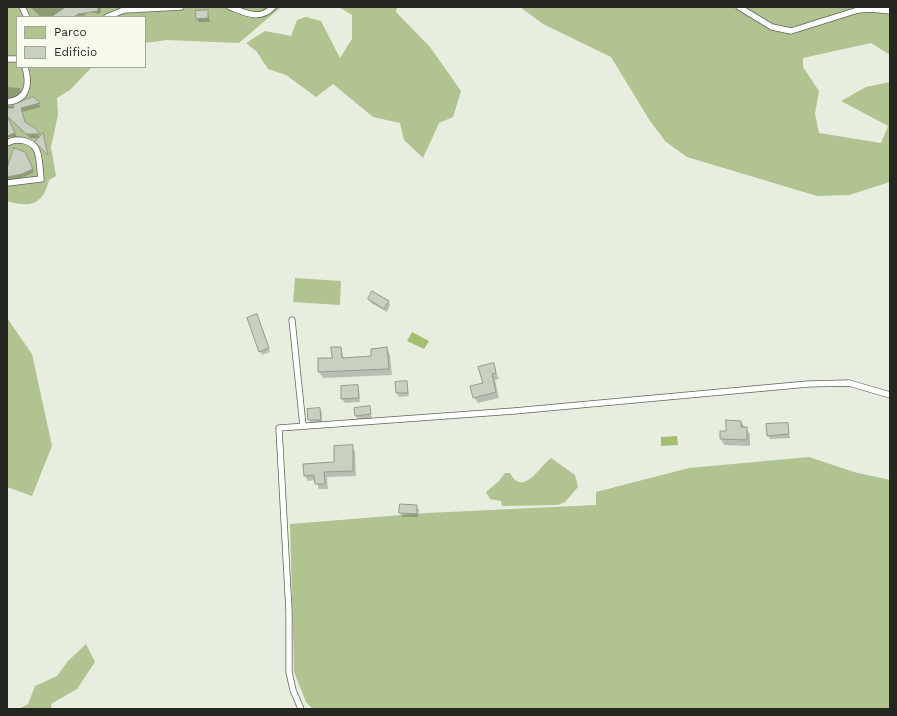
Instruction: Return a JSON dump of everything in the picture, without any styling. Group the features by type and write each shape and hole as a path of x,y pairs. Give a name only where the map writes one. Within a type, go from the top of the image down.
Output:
{"lane":[{"path":"22,7 26,16"},
{"path":"109,16 124,10 181,7"},
{"path":"230,7 251,16 267,13 273,7"},
{"path":"739,7 772,27 791,31 858,10 871,9 890,11"},
{"path":"7,102 16,100 26,90 28,79 25,68"},
{"path":"7,144 15,139 20,139 34,147 38,154 41,179 7,183"},
{"path":"292,320 303,426"},
{"path":"301,709 293,690 289,672 289,612 279,428 514,411 808,384 849,383 890,395"}],"green space":[{"path":"7,7 281,7 239,43 167,40 146,43 146,16 16,16 16,68 91,68 70,90 57,98 58,115 51,147 56,176 49,180 43,195 34,202 22,204 7,201"},
{"path":"339,7 397,7 396,12 430,47 461,91 453,117 439,123 423,158 404,140 400,123 373,117 333,84 316,97 286,75 268,69 257,52 246,43 265,31 291,36 297,20 306,17 321,21 340,58 352,39 352,15"},
{"path":"520,7 890,7 890,55 871,43 803,58 803,67 819,91 815,114 819,133 881,143 888,126 841,101 866,87 890,82 890,182 849,195 817,196 687,157 666,142 650,121 611,57 543,24"},
{"path":"295,278 341,281 340,305 293,302"},
{"path":"7,318 32,354 52,446 32,496 7,487"},
{"path":"809,457 854,472 890,480 890,709 313,709 306,702 294,672 290,524 427,513 596,505 596,492 689,468"},
{"path":"551,458 575,475 578,487 565,502 558,505 502,506 501,501 490,499 486,492 499,481 505,473 510,473 515,480 520,482 526,481 537,473"},
{"path":"86,644 95,662 77,689 51,704 52,709 19,709 28,704 35,686 57,676 68,661"}],"shaded area":[{"path":"412,332 429,341 424,349 407,341"},
{"path":"677,436 678,445 661,446 661,437"}],"building":[{"path":"66,7 98,7 98,11 78,14 75,16 52,16"},
{"path":"208,10 208,18 196,19 195,11"},
{"path":"33,97 40,103 21,108 25,122 35,128 40,134 26,134 7,116 7,108 14,108 13,105"},
{"path":"7,116 15,133 7,136"},
{"path":"43,133 48,155 35,142"},
{"path":"14,148 25,152 33,169 22,174 7,177 7,168"},
{"path":"372,291 389,301 384,309 368,299"},
{"path":"257,314 269,348 259,352 247,318"},
{"path":"331,347 341,347 342,358 371,356 371,349 387,347 389,369 318,372 318,358 332,358"},
{"path":"494,363 496,373 492,374 496,392 473,398 470,386 483,383 478,367"},
{"path":"407,381 408,393 396,393 395,382"},
{"path":"358,385 359,398 341,399 341,386"},
{"path":"370,406 371,414 355,416 354,408"},
{"path":"320,408 321,420 308,420 307,409"},
{"path":"726,420 741,421 741,427 747,427 747,440 720,439 720,431 726,431"},
{"path":"788,423 789,434 767,436 766,424"},
{"path":"353,445 353,471 324,472 325,484 315,484 314,475 304,476 303,464 334,462 334,446"},
{"path":"400,504 417,505 417,514 399,513"}]}
